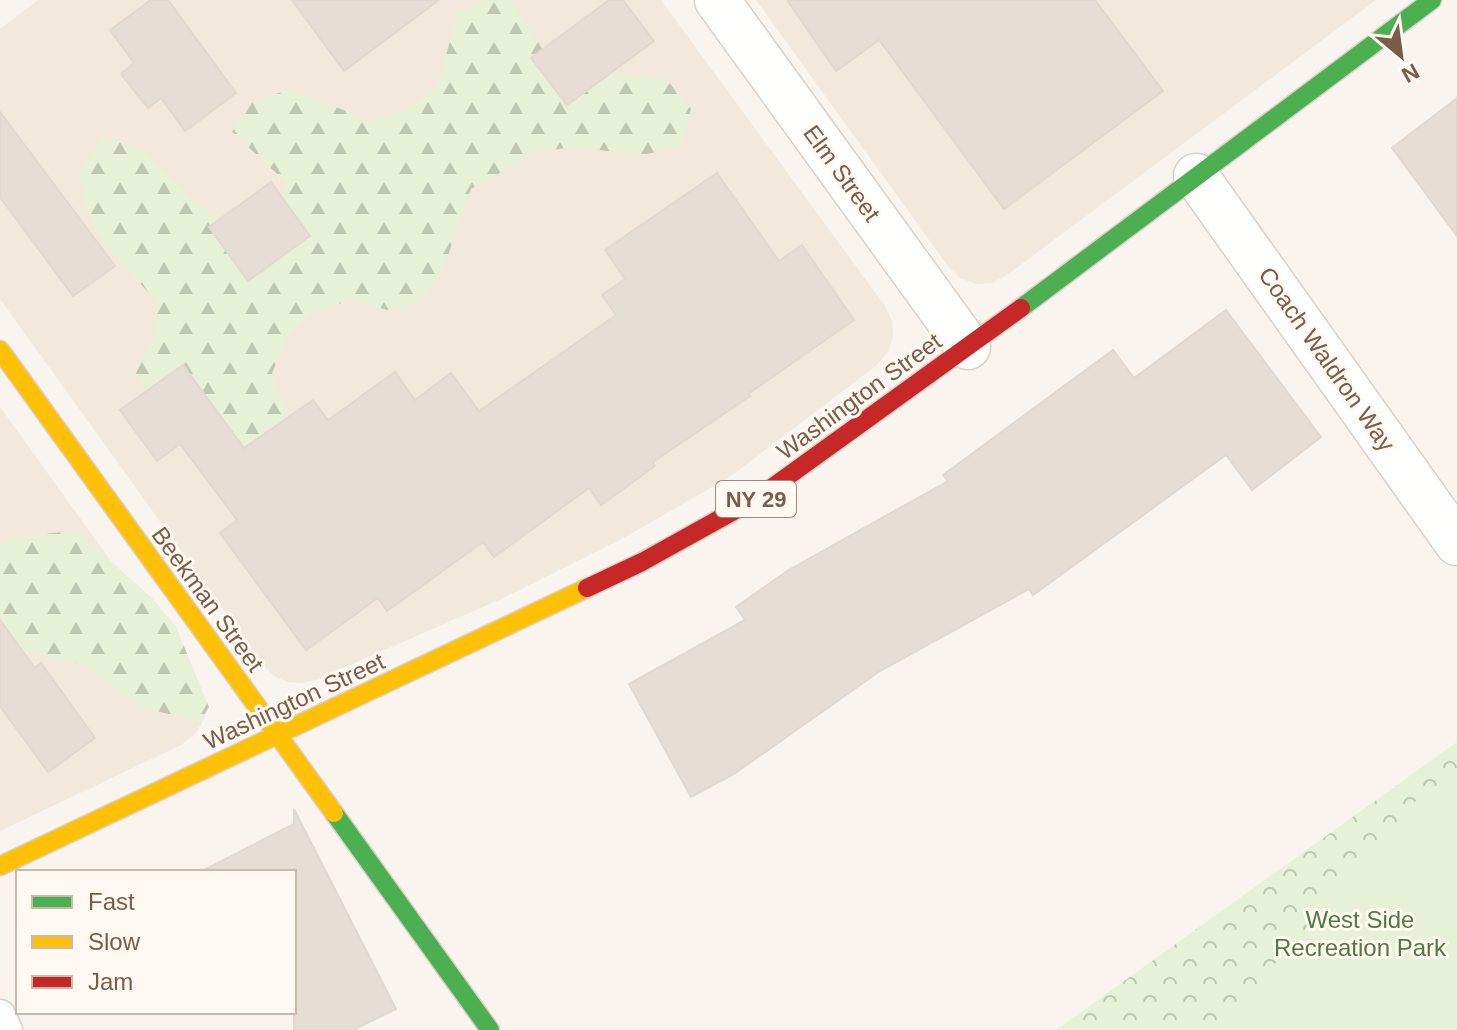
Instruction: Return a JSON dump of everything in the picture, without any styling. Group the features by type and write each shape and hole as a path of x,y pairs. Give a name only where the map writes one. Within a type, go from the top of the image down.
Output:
{"main road":[{"name":"Washington Street","path":"0,866 642,562 759,497 968,347 1432,0"},
{"name":"Beekman Street","path":"0,350 490,1030"}],"street":[{"name":"Elm Street","path":"717,0 968,347"},
{"name":"Coach Waldron Way","path":"1196,176 1457,543"}],"lane":[{"path":"0,1015 7,1030"}],"shaded area":[{"path":"38,0 661,0 885,306 892,321 893,337 888,352 877,365 731,476 627,536 501,599 316,680 288,682 274,676 264,666 0,299 0,29"},
{"path":"756,0 1376,0 1007,275 992,283 976,284 960,278 948,266"},
{"path":"0,407 198,682 205,699 205,717 196,733 181,745 0,831"}],"green space":[{"path":"486,0 509,0 548,56 586,68 667,80 691,109 682,146 643,155 573,147 537,152 471,189 444,267 424,300 387,310 350,300 313,313 287,339 272,373 287,412 279,447 247,465 155,404 135,375 153,338 155,300 101,240 85,207 79,170 103,138 144,150 199,205 237,226 276,221 287,183 232,132 254,100 293,89 367,120 406,111 437,87 458,13"},
{"path":"77,531 152,598 176,627 209,707 200,723 143,707 81,664 22,651 0,662 0,545 16,536"},
{"name":"West Side Recreation Park","path":"1457,742 1457,1030 1056,1030"},
{"path":"1457,778 1457,1030 1227,1030 1272,967 1423,793"}],"building":[{"path":"151,0 168,0 236,93 185,131 161,98 148,108 121,74 134,63 110,30"},
{"path":"292,0 439,0 344,71"},
{"path":"609,0 623,0 654,41 567,105 531,58"},
{"path":"787,0 1095,0 1163,91 1004,209 879,40 836,71"},
{"path":"1457,98 1457,236 1392,148"},
{"path":"0,112 115,266 73,296 0,197"},
{"path":"717,173 779,261 802,245 854,320 653,462 655,466 601,505 589,488 494,557 483,542 387,611 378,598 306,650 220,533 237,520 180,444 157,461 120,410 183,365 244,448 313,400 328,420 395,372 415,400 451,373 479,411 616,315 602,295 625,279 605,250"},
{"path":"271,182 310,236 248,281 209,227"},
{"path":"1226,310 1321,437 1252,490 1226,455 1033,595 1029,589 880,671 734,774 691,797 629,684 745,620 736,607 787,571 948,481 943,475 1113,350 1134,378"},
{"path":"0,620 35,668 41,663 95,738 48,772 0,706"},
{"path":"294,809 396,1009 353,1030 294,1030 296,870 204,870 294,824"}],"traffic: fast":[{"path":"1021,308 1432,0"},
{"path":"334,813 490,1030"}],"traffic: slow":[{"path":"0,350 334,813"},
{"path":"0,866 587,588"}],"traffic: jam":[{"path":"587,588 642,562 759,497 1021,308"}]}
